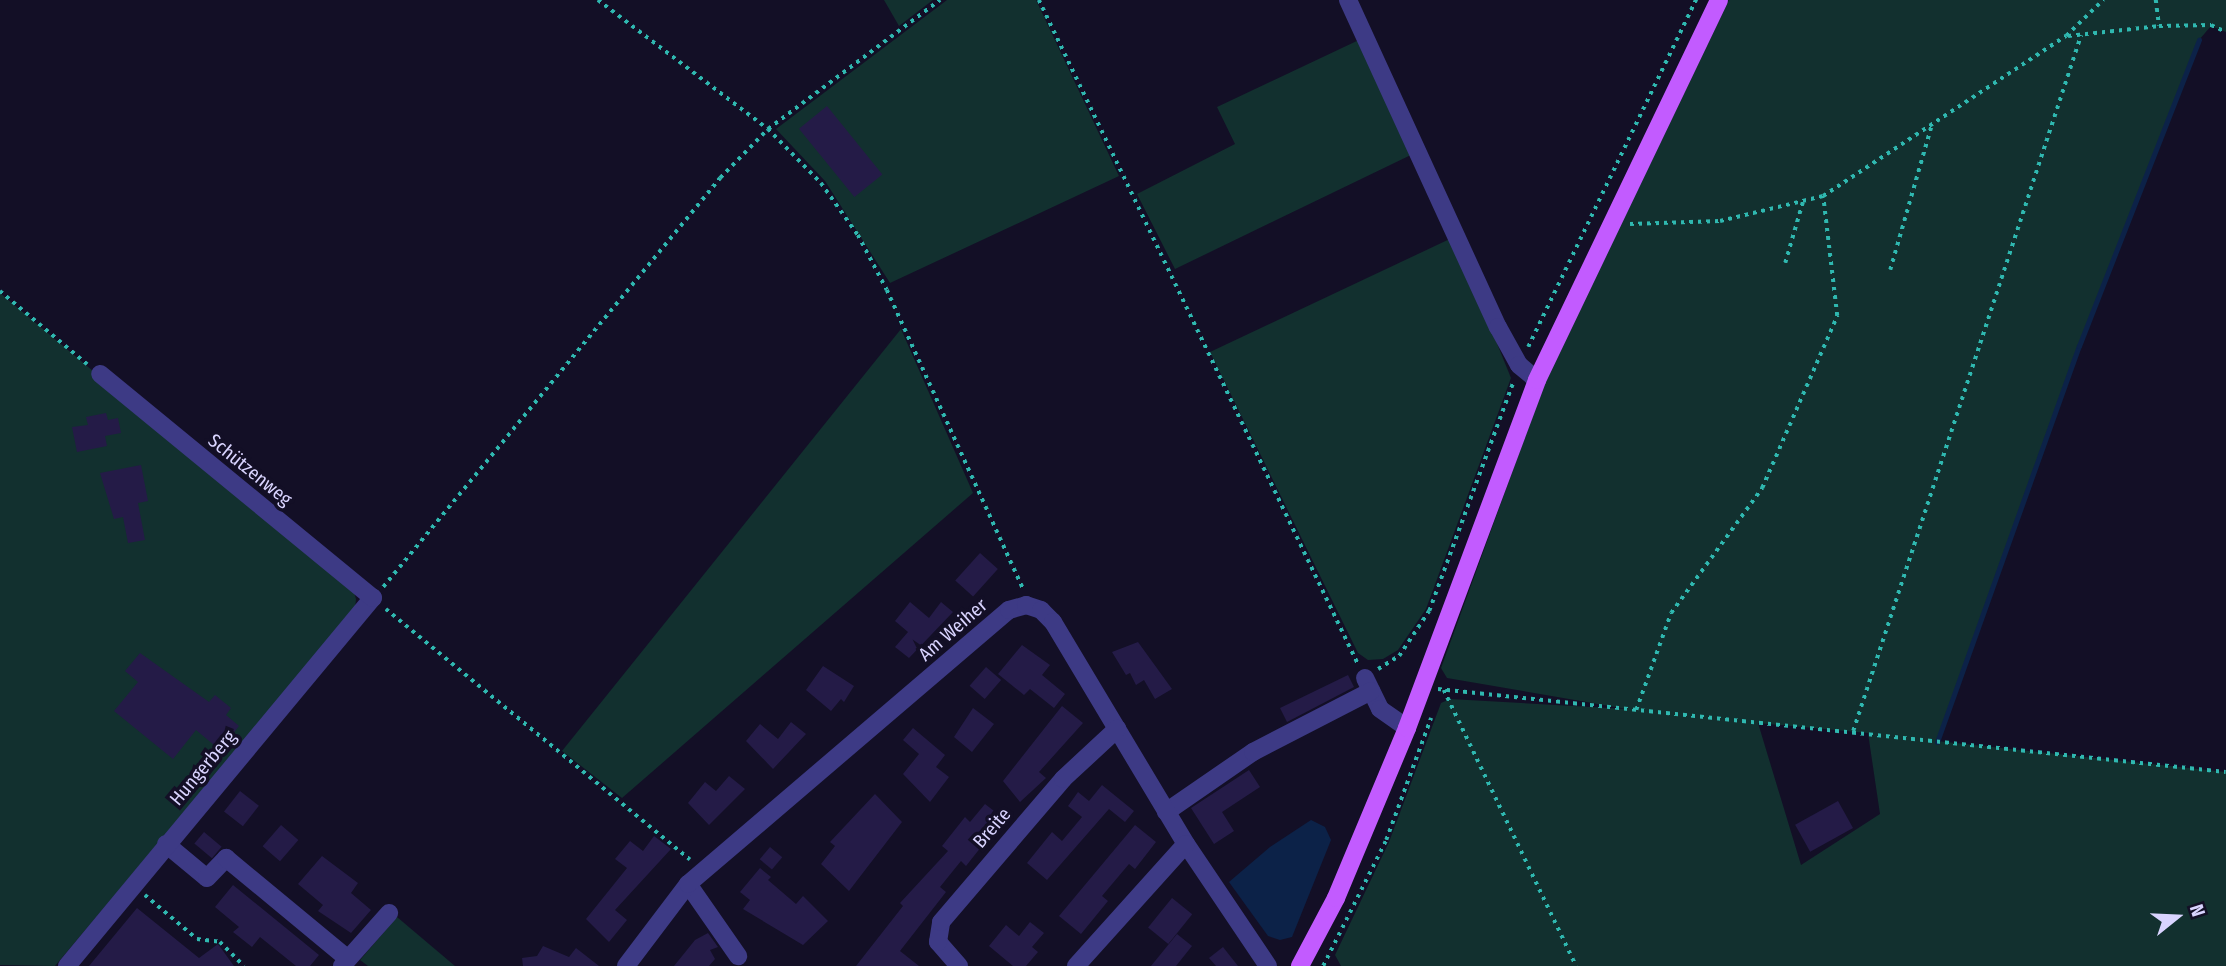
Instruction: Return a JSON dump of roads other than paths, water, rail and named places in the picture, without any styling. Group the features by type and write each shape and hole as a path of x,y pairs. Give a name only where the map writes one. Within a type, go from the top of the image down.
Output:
{"main road":[{"path":"1300,966 1336,898 1407,728 1430,686 1537,380 1719,0"}],"street":[{"path":"1348,0 1498,327 1520,365 1537,380"},
{"name":"Schützenweg","path":"100,374 373,598"},
{"name":"Hungerberg","path":"67,966 373,598"},
{"name":"Am Weiher","path":"626,966 650,938 649,930 688,884 1009,610 1026,605 1041,610 1053,622 1117,729"},
{"path":"1166,812 1263,746 1368,685 1380,709 1407,728"},
{"path":"1117,729 1186,844 1268,966"},
{"name":"Breite","path":"959,966 938,942 941,922 1063,779 1117,729"},
{"path":"166,844 207,878 226,858 345,963 389,913"},
{"path":"1076,966 1186,844"},
{"path":"688,884 738,956"}],"water":[{"path":"1311,820 1325,827 1331,840 1292,937 1280,940 1268,936 1229,882 1270,847"}],"waterway":[{"path":"1937,742 2079,346 2199,40"}]}
